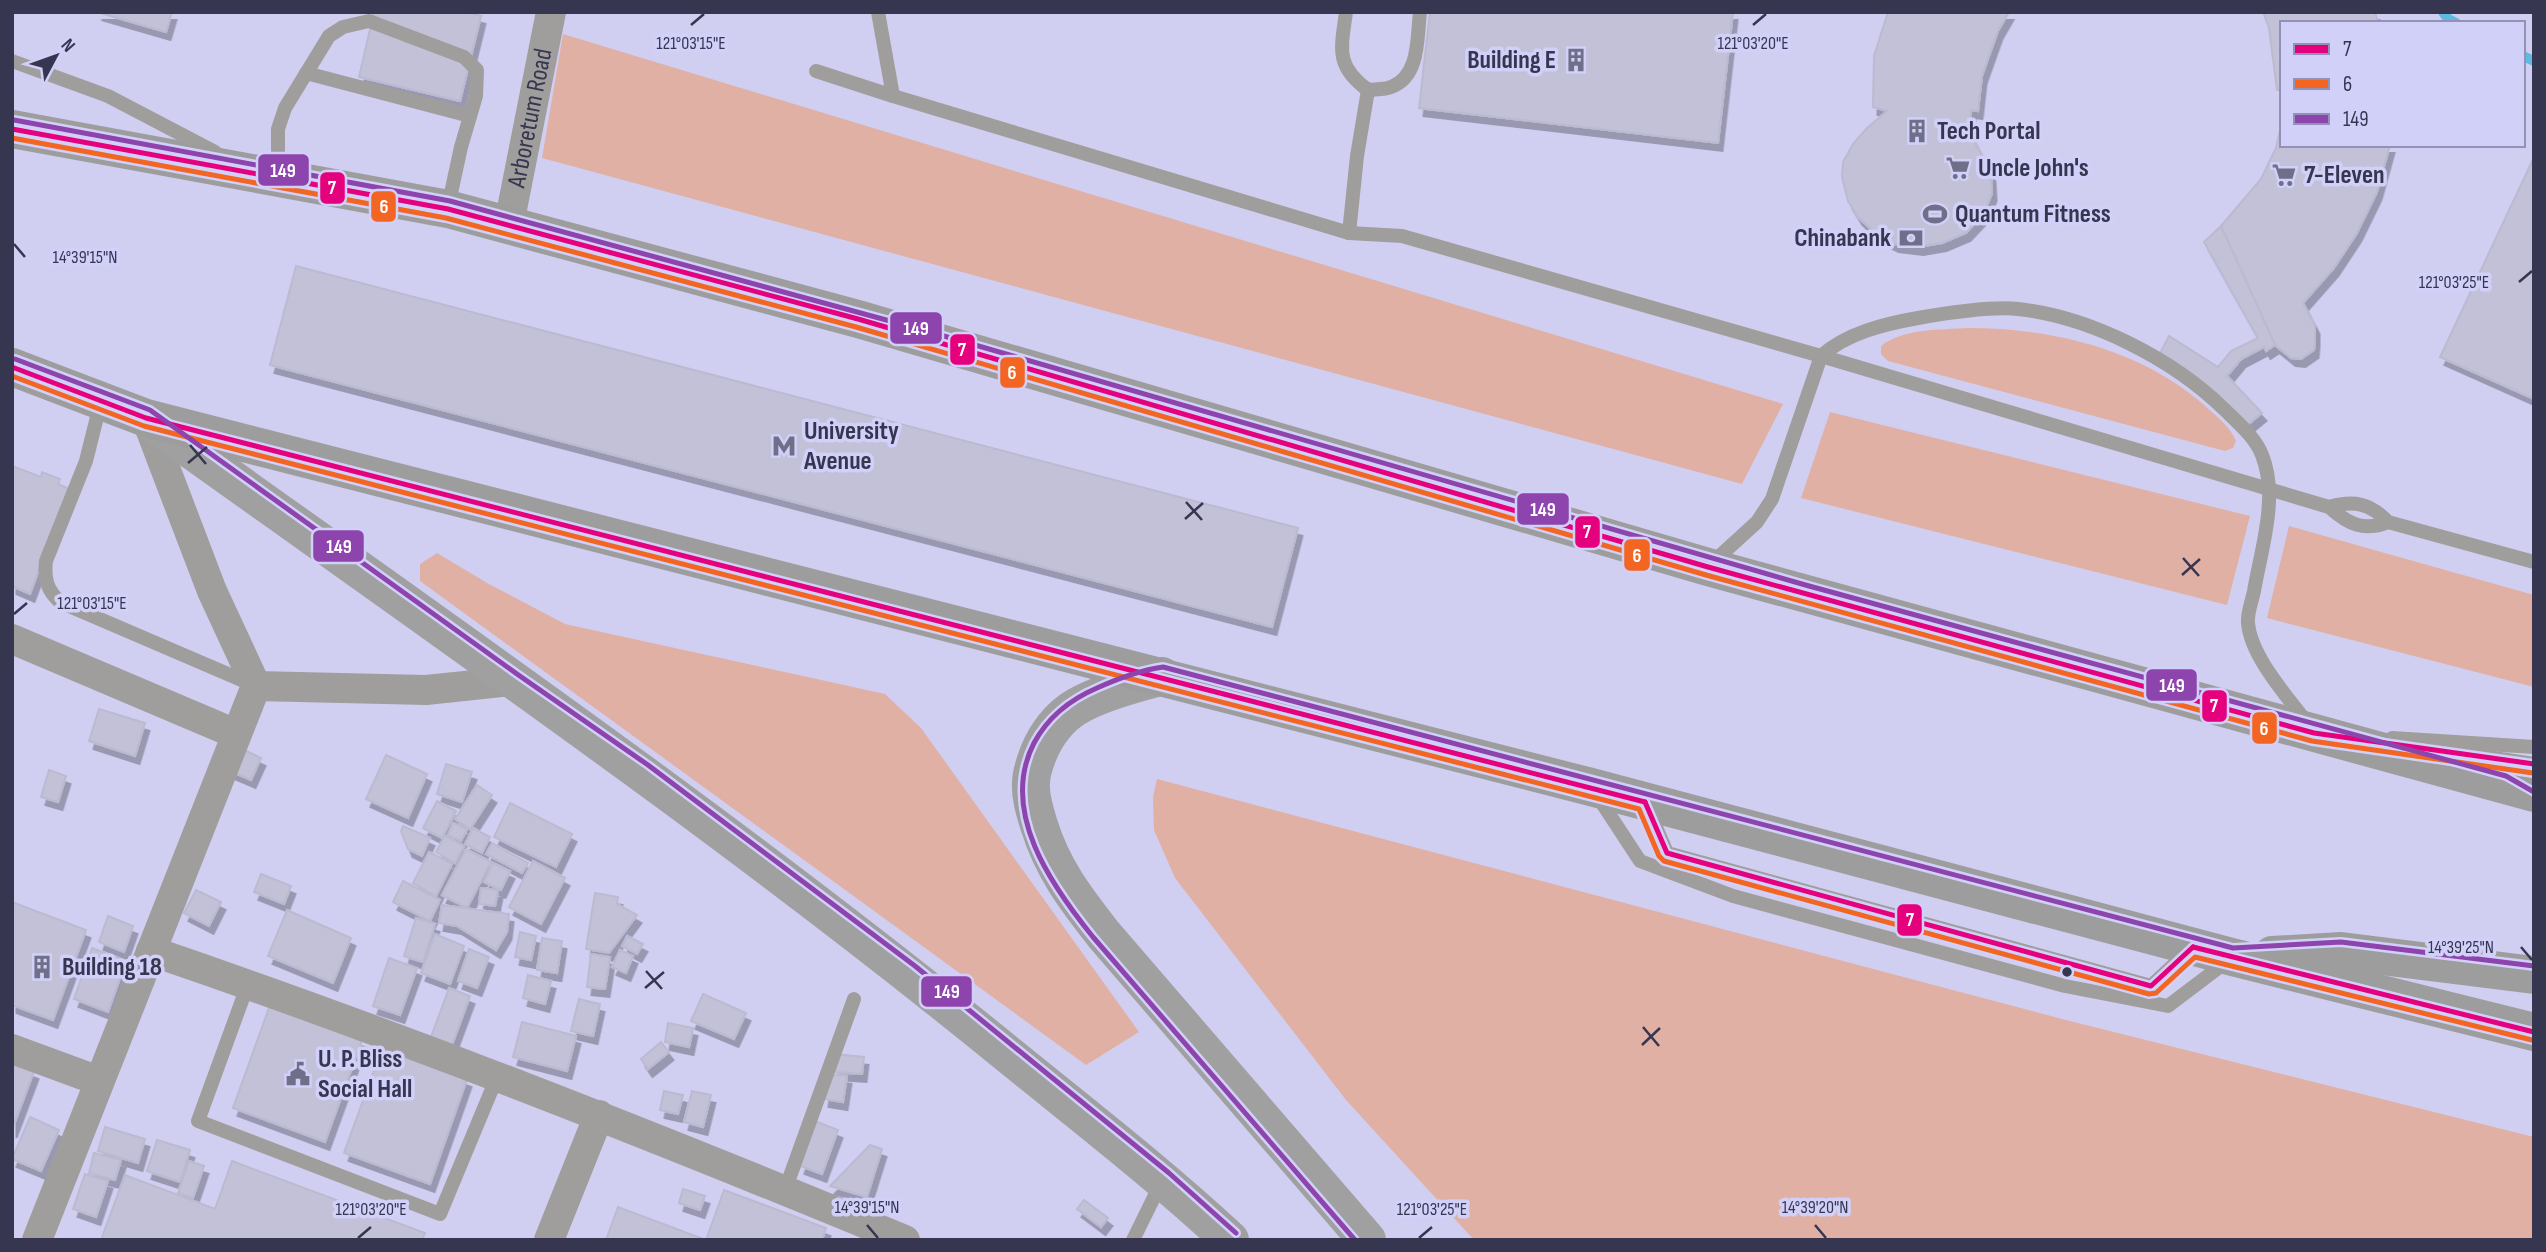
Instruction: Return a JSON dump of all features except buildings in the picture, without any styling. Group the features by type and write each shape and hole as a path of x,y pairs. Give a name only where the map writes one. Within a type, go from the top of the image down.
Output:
{"main road":[{"path":"12,129 448,209 509,224 858,319 1708,567 2314,733 2526,786"},
{"path":"12,367 146,418 1162,676 2193,947 2534,1032"},
{"path":"146,418 643,772 909,973 1163,1180 1230,1240"},
{"path":"1162,676 1092,699 1073,708 1054,726 1042,744 1030,785 1034,810 1046,847 1070,890 1104,936 1367,1240"},
{"path":"2232,957 2341,951 2534,975"}],"street":[{"name":"Arboretum Road","path":"509,224 551,12"},
{"path":"37,1240 256,687 212,591 146,418"},
{"path":"12,639 236,734"},
{"path":"256,687 426,690 512,681"},
{"path":"151,951 248,984 599,1115 905,1240"},
{"path":"12,1049 99,1081"},
{"path":"549,1240 599,1115"}],"lane":[{"path":"878,12 893,96"},
{"path":"1346,12 1340,52 1342,61 1354,80 1368,90 1392,87 1408,74 1416,57 1420,12"},
{"path":"12,61 108,96 266,175 278,129 295,89 329,36 343,27 369,21 464,57 477,70 476,96 448,209"},
{"path":"816,71 1349,233 1402,236 1821,356 2329,507 2348,502 2377,510 2388,522 2534,562"},
{"path":"306,73 470,116"},
{"path":"1349,233 1357,156 1368,90"},
{"path":"1708,567 1757,522 1772,499 1821,356 1836,343 1889,323 1946,313 2017,309 2083,324 2140,350 2191,380 2242,427 2262,454 2269,490 2266,525 2248,622 2256,650 2314,733 2534,747"},
{"path":"101,401 86,461 46,561 44,577 50,593 60,602 256,687"},
{"path":"1591,787 1640,861 1733,896 2065,986 2168,1006 2232,957"},
{"path":"248,984 198,1121 440,1214 497,1077"},
{"path":"785,1190 854,999"},
{"path":"1133,1240 1163,1180"}],"shaded area":[{"path":"12,12 2534,12 2534,1240 12,1240"},
{"path":"563,34 1783,404 1742,484 542,158"},
{"path":"1968,328 2031,332 2062,338 2123,356 2152,369 2179,386 2222,422 2236,441 2233,448 2225,451 1888,361 1881,354 1881,346 1900,336 1923,331"},
{"path":"1830,412 2250,516 2227,605 1801,498"},
{"path":"2289,526 2534,595 2534,687 2267,618"},
{"path":"437,553 565,624 885,694 921,728 1139,1032 1086,1065 420,581 420,564"},
{"path":"1157,779 2062,1019 2534,1137 2534,1240 1474,1240 1346,1100 1175,878 1154,830 1153,797"}],"waterway":[{"path":"2443,12 2452,21"},
{"path":"2525,57 2534,61"}],"transit line":[{"name":"149","path":"14,120 450,201 923,330 1809,586 2506,776 2534,792"},
{"name":"7","path":"12,129 448,209 858,319 1708,567 2314,733 2534,764"},
{"name":"6","path":"12,138 446,218 856,327 1706,575 2312,741 2533,773"},
{"name":"149","path":"15,359 150,410 648,765 915,966 1169,1173 1236,1233"},
{"name":"7","path":"12,367 146,418 1645,802"},
{"name":"6","path":"12,376 144,426 1639,809 1659,856 1664,861 2149,994 2156,993 2195,957 2532,1040"},
{"name":"149","path":"1355,1240 1093,937 1047,871 1026,821 1023,795 1025,769 1034,743 1046,725 1060,710 1087,693 1130,675 1163,667 2233,948 2341,942 2534,966"},
{"name":"7","path":"1645,802 1667,853 2151,986 2193,947"},
{"name":"7","path":"2193,947 2534,1032"}],"place":[{"name":"Building E","path":"1576,60"},
{"name":"Tech Portal","path":"1917,131"},
{"name":"Uncle John's","path":"1958,168"},
{"name":"7-Eleven","path":"2284,175"},
{"name":"Quantum Fitness","path":"1935,214"},
{"name":"Chinabank","path":"1911,238"},
{"name":"University Avenue","path":"784,446"},
{"name":"Building 18","path":"42,967"},
{"name":"U. P. Bliss Social Hall","path":"298,1074"}]}
